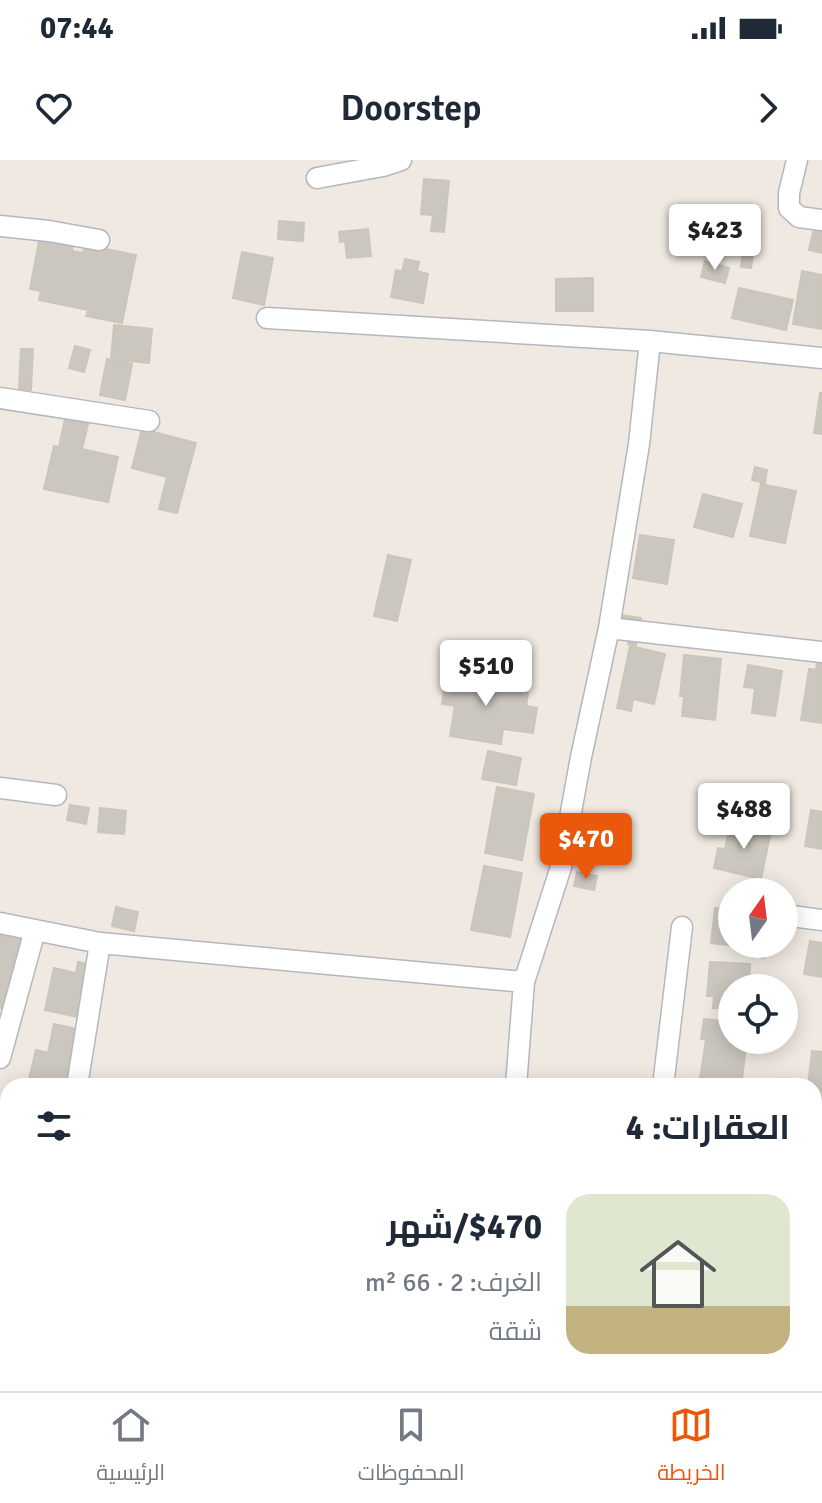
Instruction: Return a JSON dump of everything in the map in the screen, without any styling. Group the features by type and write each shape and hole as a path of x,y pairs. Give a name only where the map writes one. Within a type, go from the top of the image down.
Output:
{"street":[{"path":"317,178 401,160"},
{"path":"797,160 789,193 789,208 799,217 822,220"},
{"path":"0,226 99,240"},
{"path":"267,318 650,341 822,358"},
{"path":"517,1078 524,982 561,867 609,628 639,444 650,341"},
{"path":"0,398 149,421"},
{"path":"609,628 822,652"},
{"path":"0,788 56,795"},
{"path":"798,917 822,920"},
{"path":"0,923 100,943 524,982"},
{"path":"664,1078 682,927"},
{"path":"0,1058 35,930"},
{"path":"78,1078 100,943"}],"building":[{"path":"424,179 449,181 444,232 431,231 433,215 421,214"},
{"path":"731,212 754,219 748,243 724,236"},
{"path":"279,221 304,223 303,241 278,239"},
{"path":"368,229 371,256 347,258 345,241 340,242 339,232"},
{"path":"814,229 822,231 822,253 809,250"},
{"path":"40,236 74,242 72,251 83,253 85,245 136,255 122,323 86,316 88,310 39,300 41,291 30,289"},
{"path":"242,252 273,258 264,305 233,298"},
{"path":"743,253 753,254 751,268 741,267"},
{"path":"405,259 419,262 417,271 428,274 423,303 391,297 396,270 402,272"},
{"path":"705,261 729,268 725,283 701,277"},
{"path":"802,271 822,275 822,329 793,324"},
{"path":"593,278 593,311 556,311 556,279"},
{"path":"739,288 793,300 786,330 732,318"},
{"path":"114,325 152,329 149,363 111,359"},
{"path":"75,346 90,350 84,372 69,368"},
{"path":"21,349 33,349 31,390 19,389"},
{"path":"107,359 132,364 125,400 100,395"},
{"path":"822,393 822,434 814,433"},
{"path":"65,419 88,424 82,449 118,457 108,502 44,489 54,446 59,447"},
{"path":"142,429 196,443 177,513 159,509 167,477 132,468"},
{"path":"755,467 767,470 765,483 752,480"},
{"path":"761,484 796,491 785,543 750,536"},
{"path":"703,494 742,504 733,537 694,527"},
{"path":"640,535 674,540 667,584 633,578"},
{"path":"388,555 411,560 397,621 374,616"},
{"path":"622,615 641,618 636,646 628,644 631,625 620,624"},
{"path":"630,646 665,654 654,704 633,699 631,711 617,708"},
{"path":"684,655 721,659 715,720 682,716 684,696 680,696"},
{"path":"817,662 822,663 822,723 801,720 809,669 816,670"},
{"path":"748,665 782,671 775,716 752,713 755,688 744,687"},
{"path":"447,671 506,680 504,689 528,693 526,706 537,708 533,733 503,729 501,744 450,736 455,706 442,704"},
{"path":"488,751 521,758 516,785 482,779"},
{"path":"497,787 534,794 522,860 485,853"},
{"path":"70,805 89,808 86,824 67,820"},
{"path":"100,808 126,811 124,834 98,832"},
{"path":"811,810 822,812 822,849 805,846"},
{"path":"731,822 771,831 761,878 714,868 718,848 725,849"},
{"path":"484,866 522,873 510,937 471,930"},
{"path":"577,872 597,876 594,890 574,886"},
{"path":"116,907 138,912 134,931 112,926"},
{"path":"715,908 718,908 718,944 711,943"},
{"path":"0,933 30,940 14,1011 0,1008"},
{"path":"810,941 822,943 822,977 804,974"},
{"path":"78,962 98,966 87,1019 45,1010 54,968 76,973"},
{"path":"710,962 750,964 750,974 718,974 718,1008 713,1008 714,996 707,996"},
{"path":"704,1019 718,1020 718,1054 745,1054 742,1078 700,1078 706,1039 701,1039"},
{"path":"54,1024 86,1031 76,1075 69,1074 68,1078 29,1078 36,1050 48,1053"},
{"path":"812,1051 822,1052 822,1078 809,1078"}]}
